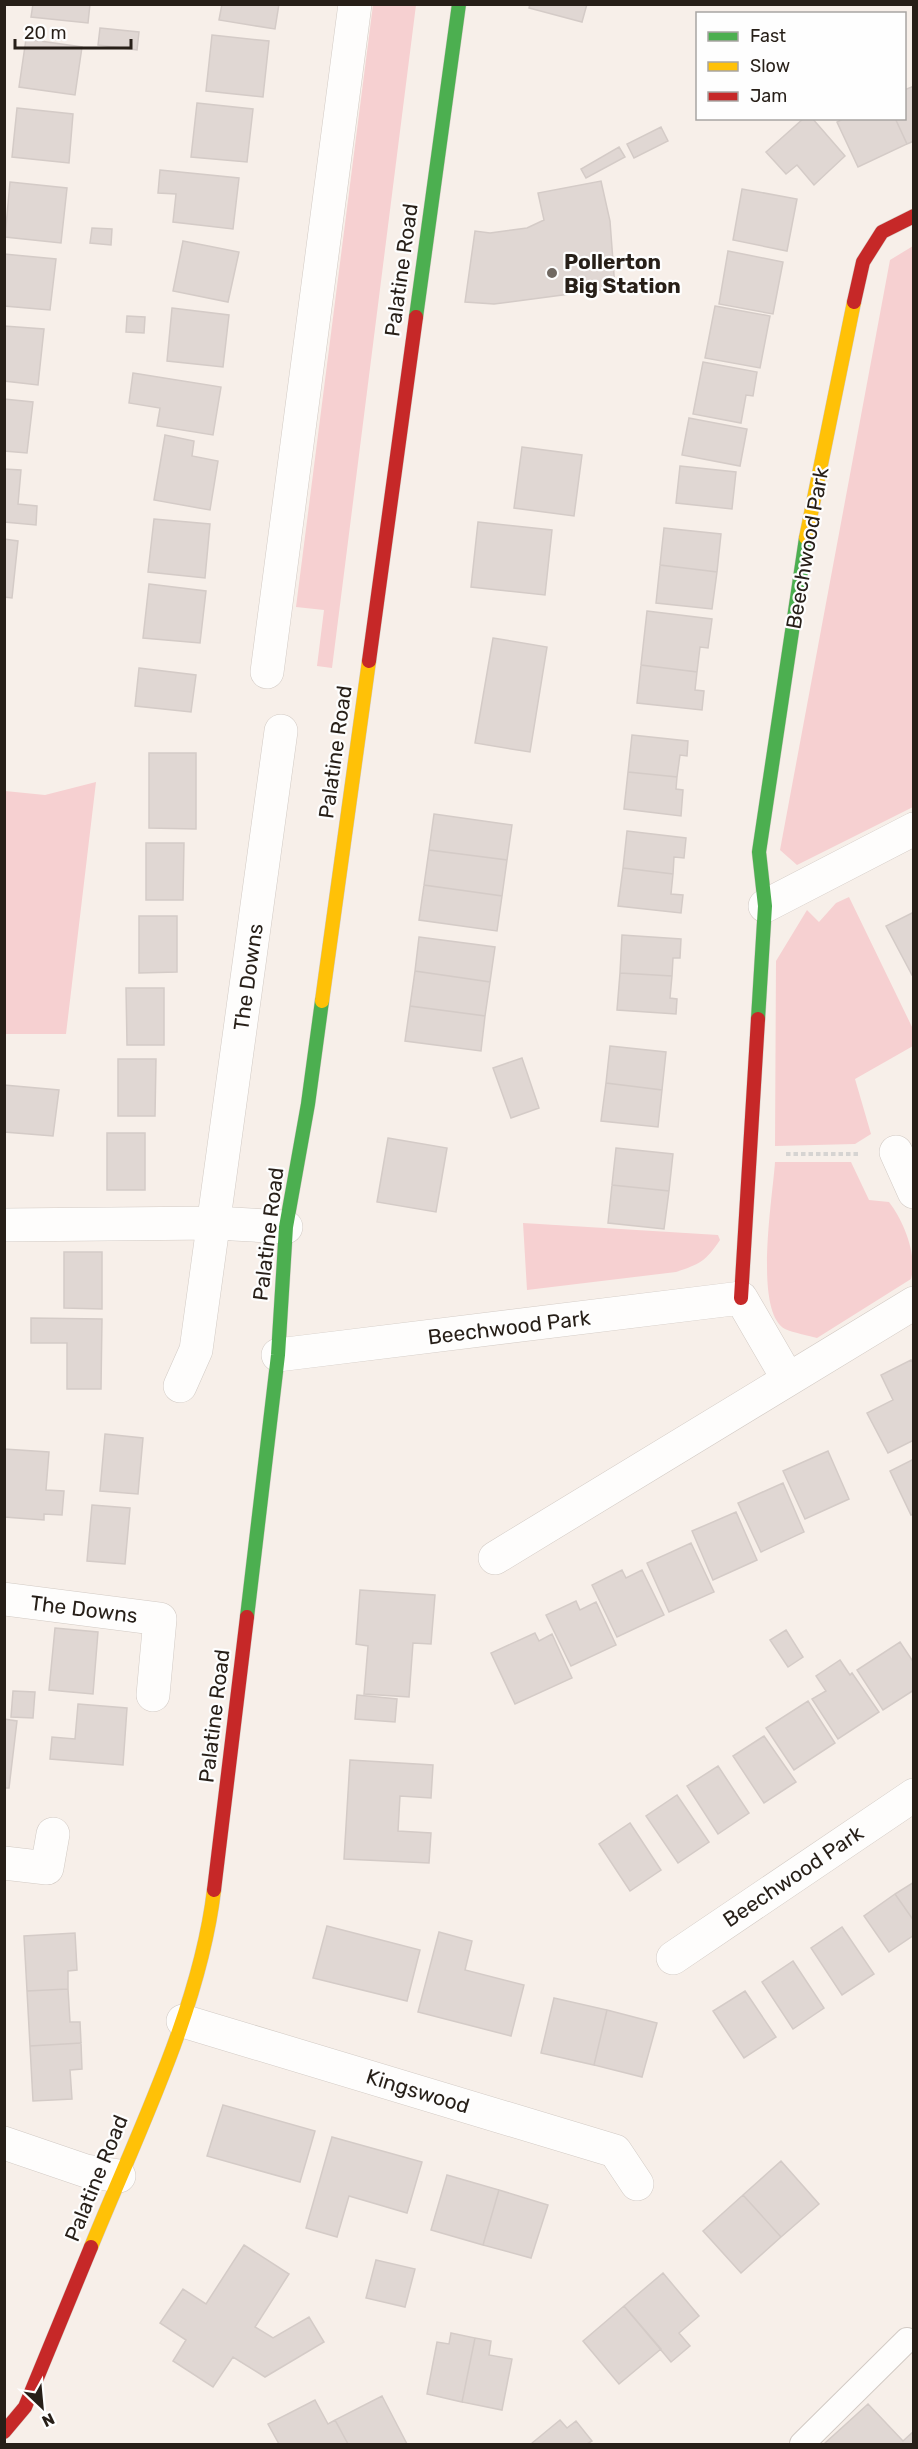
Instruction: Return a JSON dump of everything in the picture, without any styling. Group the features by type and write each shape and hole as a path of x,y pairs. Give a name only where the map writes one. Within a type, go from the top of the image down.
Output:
{"street":[{"path":"267,672 355,4"},
{"name":"Palatine Road","path":"4,2432 25,2407 183,2021 210,1928 278,1355 286,1227 308,1104 459,4"},
{"name":"Beechwood Park","path":"278,1355 741,1298 765,906 759,852 801,565 845,339 863,262 882,232 914,216"},
{"name":"The Downs","path":"180,1386 196,1350 281,731"},
{"path":"765,906 914,830"},
{"path":"896,1152 914,1192"},
{"path":"4,1225 215,1223 286,1227"},
{"path":"741,1298 788,1380"},
{"path":"495,1558 914,1303"},
{"name":"The Downs","path":"4,1599 160,1619 153,1695"},
{"name":"Beechwood Park","path":"673,1958 914,1795"},
{"path":"4,1863 47,1868 53,1834"},
{"name":"Kingswood","path":"183,2021 615,2151 637,2184"},
{"path":"4,2143 86,2171 119,2176"}],"lane":[{"path":"802,2445 908,2340"}],"path":[{"path":"750,1154 896,1152"}],"shaded area":[{"path":"373,5 416,5 332,668 317,666 324,610 296,607"},
{"path":"913,246 913,807 797,865 780,850 890,260"},
{"path":"96,782 66,1034 5,1034 5,791 45,795"},
{"path":"849,897 913,1029 913,1046 855,1079 871,1134 855,1144 775,1146 776,961 807,910 819,922 836,903"},
{"path":"775,1162 851,1162 869,1200 889,1202 894,1209 911,1249 913,1270 911,1279 817,1338 785,1329 775,1318 770,1300 767,1252"},
{"path":"523,1223 718,1235 720,1240 702,1261 676,1272 527,1290"}],"building":[{"path":"33,4 90,4 88,23 31,17"},
{"path":"222,4 279,4 275,29 219,20"},
{"path":"530,4 587,4 582,22 529,8"},
{"path":"100,28 139,32 137,50 98,45"},
{"path":"212,35 269,41 263,97 206,91"},
{"path":"26,39 82,47 75,95 19,87"},
{"path":"914,86 914,141 907,144 896,120 906,120 906,89"},
{"path":"197,103 253,109 247,162 191,157"},
{"path":"17,108 73,114 69,163 12,157"},
{"path":"802,120 814,120 845,156 814,185 797,165 786,174 766,152"},
{"path":"841,120 896,120 907,144 858,167 837,122"},
{"path":"661,127 668,141 634,158 627,144"},
{"path":"619,147 625,157 586,178 581,169"},
{"path":"160,170 239,178 233,229 173,222 176,194 158,193"},
{"path":"601,181 610,221 615,288 494,304 465,302 475,231 490,233 527,228 544,220 538,193"},
{"path":"10,182 67,188 61,243 5,237"},
{"path":"742,189 797,199 787,251 733,240"},
{"path":"92,228 112,229 111,245 90,243"},
{"path":"183,241 239,252 228,302 173,291"},
{"path":"728,251 783,262 773,314 719,304"},
{"path":"4,254 56,259 50,310 4,306"},
{"path":"715,306 770,316 760,368 705,358"},
{"path":"172,308 229,315 223,367 167,361"},
{"path":"127,316 145,317 144,333 126,332"},
{"path":"4,326 44,329 38,385 4,381"},
{"path":"703,362 757,372 753,396 746,395 741,423 693,414"},
{"path":"133,373 221,387 213,435 157,426 160,408 129,403"},
{"path":"4,399 33,402 27,453 4,451"},
{"path":"689,418 747,429 740,466 682,455"},
{"path":"165,435 194,441 192,456 218,461 210,510 154,500"},
{"path":"522,447 582,455 574,516 514,508"},
{"path":"680,466 736,472 732,509 676,503"},
{"path":"4,469 21,470 18,504 37,506 36,525 4,522"},
{"path":"154,519 210,524 205,578 148,572"},
{"path":"478,522 552,530 545,595 471,587"},
{"path":"664,528 721,534 717,572 660,565"},
{"path":"4,539 18,541 12,598 4,597"},
{"path":"660,565 717,572 712,609 656,603"},
{"path":"149,584 206,591 200,643 143,638"},
{"path":"647,611 712,619 708,648 700,647 697,672 641,665"},
{"path":"493,638 547,647 530,752 475,743"},
{"path":"641,665 697,672 695,690 704,691 702,710 637,703"},
{"path":"139,668 196,675 191,712 135,706"},
{"path":"632,735 688,741 687,756 680,755 677,777 628,772"},
{"path":"149,753 196,753 196,829 149,828"},
{"path":"628,772 677,777 676,789 683,790 681,816 624,809"},
{"path":"434,814 512,825 507,860 429,850"},
{"path":"627,831 686,838 684,858 674,857 673,874 623,868"},
{"path":"146,843 184,843 183,900 146,900"},
{"path":"429,850 507,860 502,896 424,885"},
{"path":"623,868 673,874 671,894 683,895 681,913 618,906"},
{"path":"424,885 502,896 497,931 419,920"},
{"path":"914,912 914,974 912,975 886,926"},
{"path":"139,916 177,916 177,972 139,973"},
{"path":"622,935 681,939 680,958 673,958 672,976 620,973"},
{"path":"419,937 495,947 490,982 415,971"},
{"path":"415,971 490,982 485,1016 410,1006"},
{"path":"620,973 672,976 670,998 677,999 676,1014 617,1010"},
{"path":"126,988 164,988 164,1045 127,1045"},
{"path":"410,1006 485,1016 481,1051 405,1041"},
{"path":"610,1046 666,1052 662,1090 606,1083"},
{"path":"522,1058 539,1108 511,1118 493,1068"},
{"path":"118,1059 156,1059 155,1116 118,1116"},
{"path":"606,1083 662,1090 658,1127 601,1121"},
{"path":"4,1085 59,1090 53,1136 4,1132"},
{"path":"107,1133 145,1133 145,1190 107,1190"},
{"path":"388,1138 447,1148 436,1212 377,1202"},
{"path":"616,1148 673,1154 669,1191 612,1185"},
{"path":"612,1185 669,1191 664,1229 608,1223"},
{"path":"64,1252 102,1252 102,1309 64,1308"},
{"path":"31,1318 102,1319 101,1389 67,1389 67,1343 31,1343"},
{"path":"911,1360 914,1364 914,1440 888,1453 867,1413 893,1400 881,1375"},
{"path":"105,1434 143,1438 138,1494 100,1491"},
{"path":"4,1449 49,1452 46,1490 64,1491 62,1515 44,1514 44,1520 4,1517"},
{"path":"828,1451 849,1499 805,1519 783,1471"},
{"path":"914,1459 914,1514 911,1515 890,1471"},
{"path":"783,1483 804,1532 761,1552 738,1503"},
{"path":"92,1505 130,1508 125,1564 87,1561"},
{"path":"736,1512 757,1560 713,1580 692,1531"},
{"path":"691,1543 714,1592 669,1612 647,1563"},
{"path":"622,1570 626,1578 642,1570 664,1615 617,1637 592,1585"},
{"path":"360,1590 435,1595 431,1644 413,1643 409,1697 364,1694 368,1646 356,1644"},
{"path":"576,1601 580,1610 596,1602 616,1645 571,1666 546,1615"},
{"path":"55,1628 98,1632 93,1694 49,1690"},
{"path":"786,1630 803,1657 788,1667 770,1640"},
{"path":"535,1633 539,1641 552,1634 572,1678 515,1704 491,1653"},
{"path":"900,1642 914,1663 914,1690 883,1710 857,1670"},
{"path":"840,1660 850,1675 852,1673 879,1712 838,1739 812,1699 826,1691 816,1676"},
{"path":"13,1691 35,1692 33,1718 11,1717"},
{"path":"357,1695 397,1699 395,1722 355,1719"},
{"path":"808,1701 835,1743 794,1770 766,1728"},
{"path":"78,1704 127,1708 123,1765 50,1759 52,1737 75,1739"},
{"path":"4,1719 17,1721 9,1788 4,1788"},
{"path":"764,1736 796,1782 764,1803 733,1756"},
{"path":"350,1760 433,1765 431,1798 400,1796 398,1831 431,1833 429,1863 344,1859"},
{"path":"718,1766 749,1813 718,1834 687,1786"},
{"path":"677,1795 709,1842 678,1863 646,1816"},
{"path":"630,1823 661,1870 630,1891 599,1844"},
{"path":"914,1882 914,1921 895,1894"},
{"path":"895,1894 914,1921 914,1935 889,1952 864,1916"},
{"path":"327,1926 420,1950 407,2001 313,1978"},
{"path":"842,1927 874,1974 842,1995 811,1948"},
{"path":"439,1932 472,1941 465,1970 524,1985 511,2036 418,2012"},
{"path":"75,1933 77,1970 68,1971 68,1989 27,1991 24,1936"},
{"path":"793,1961 824,2008 793,2029 762,1982"},
{"path":"68,1989 70,2022 80,2022 81,2043 30,2046 27,1991"},
{"path":"745,1991 776,2037 744,2058 713,2011"},
{"path":"554,1998 607,2010 594,2065 541,2053"},
{"path":"607,2010 657,2023 642,2077 594,2065"},
{"path":"81,2043 82,2069 70,2070 72,2099 33,2101 30,2046"},
{"path":"223,2105 315,2131 300,2182 207,2156"},
{"path":"332,2137 422,2162 407,2213 349,2196 337,2237 306,2228"},
{"path":"781,2161 819,2204 781,2237 743,2195"},
{"path":"447,2175 499,2190 483,2245 431,2230"},
{"path":"499,2190 548,2205 531,2258 483,2245"},
{"path":"743,2195 781,2237 741,2273 703,2231"},
{"path":"244,2245 289,2274 255,2327 273,2338 309,2317 324,2342 265,2377 233,2357 213,2387 173,2361 186,2340 160,2323 183,2289 206,2304"},
{"path":"376,2260 415,2269 405,2307 366,2298"},
{"path":"663,2273 699,2316 679,2333 690,2346 671,2362 624,2306"},
{"path":"624,2306 661,2349 619,2384 583,2341"},
{"path":"451,2333 475,2338 462,2402 427,2394 437,2342 449,2344"},
{"path":"475,2338 491,2341 489,2355 512,2359 502,2410 462,2402"},
{"path":"382,2396 407,2444 348,2444 335,2420"},
{"path":"315,2400 328,2424 335,2420 348,2444 279,2444 268,2424"},
{"path":"868,2404 903,2441 914,2431 914,2444 824,2444"},
{"path":"560,2420 567,2428 576,2421 592,2441 587,2444 531,2444"}],"traffic: fast":[{"path":"416,317 459,4"},
{"path":"758,1019 765,906 759,852 806,538"},
{"path":"247,1617 278,1355 286,1227 308,1104 322,1001"}],"traffic: slow":[{"path":"806,538 854,302"},
{"path":"322,1001 369,661"},
{"path":"91,2247 146,2117 181,2026 207,1935 214,1890"}],"traffic: jam":[{"path":"854,302 863,262 882,232 914,216"},
{"path":"369,661 416,317"},
{"path":"741,1298 758,1019"},
{"path":"214,1890 247,1617"},
{"path":"4,2432 25,2407 91,2247"}],"place":[{"name":"Pollerton Big Station","path":"552,273"}]}
